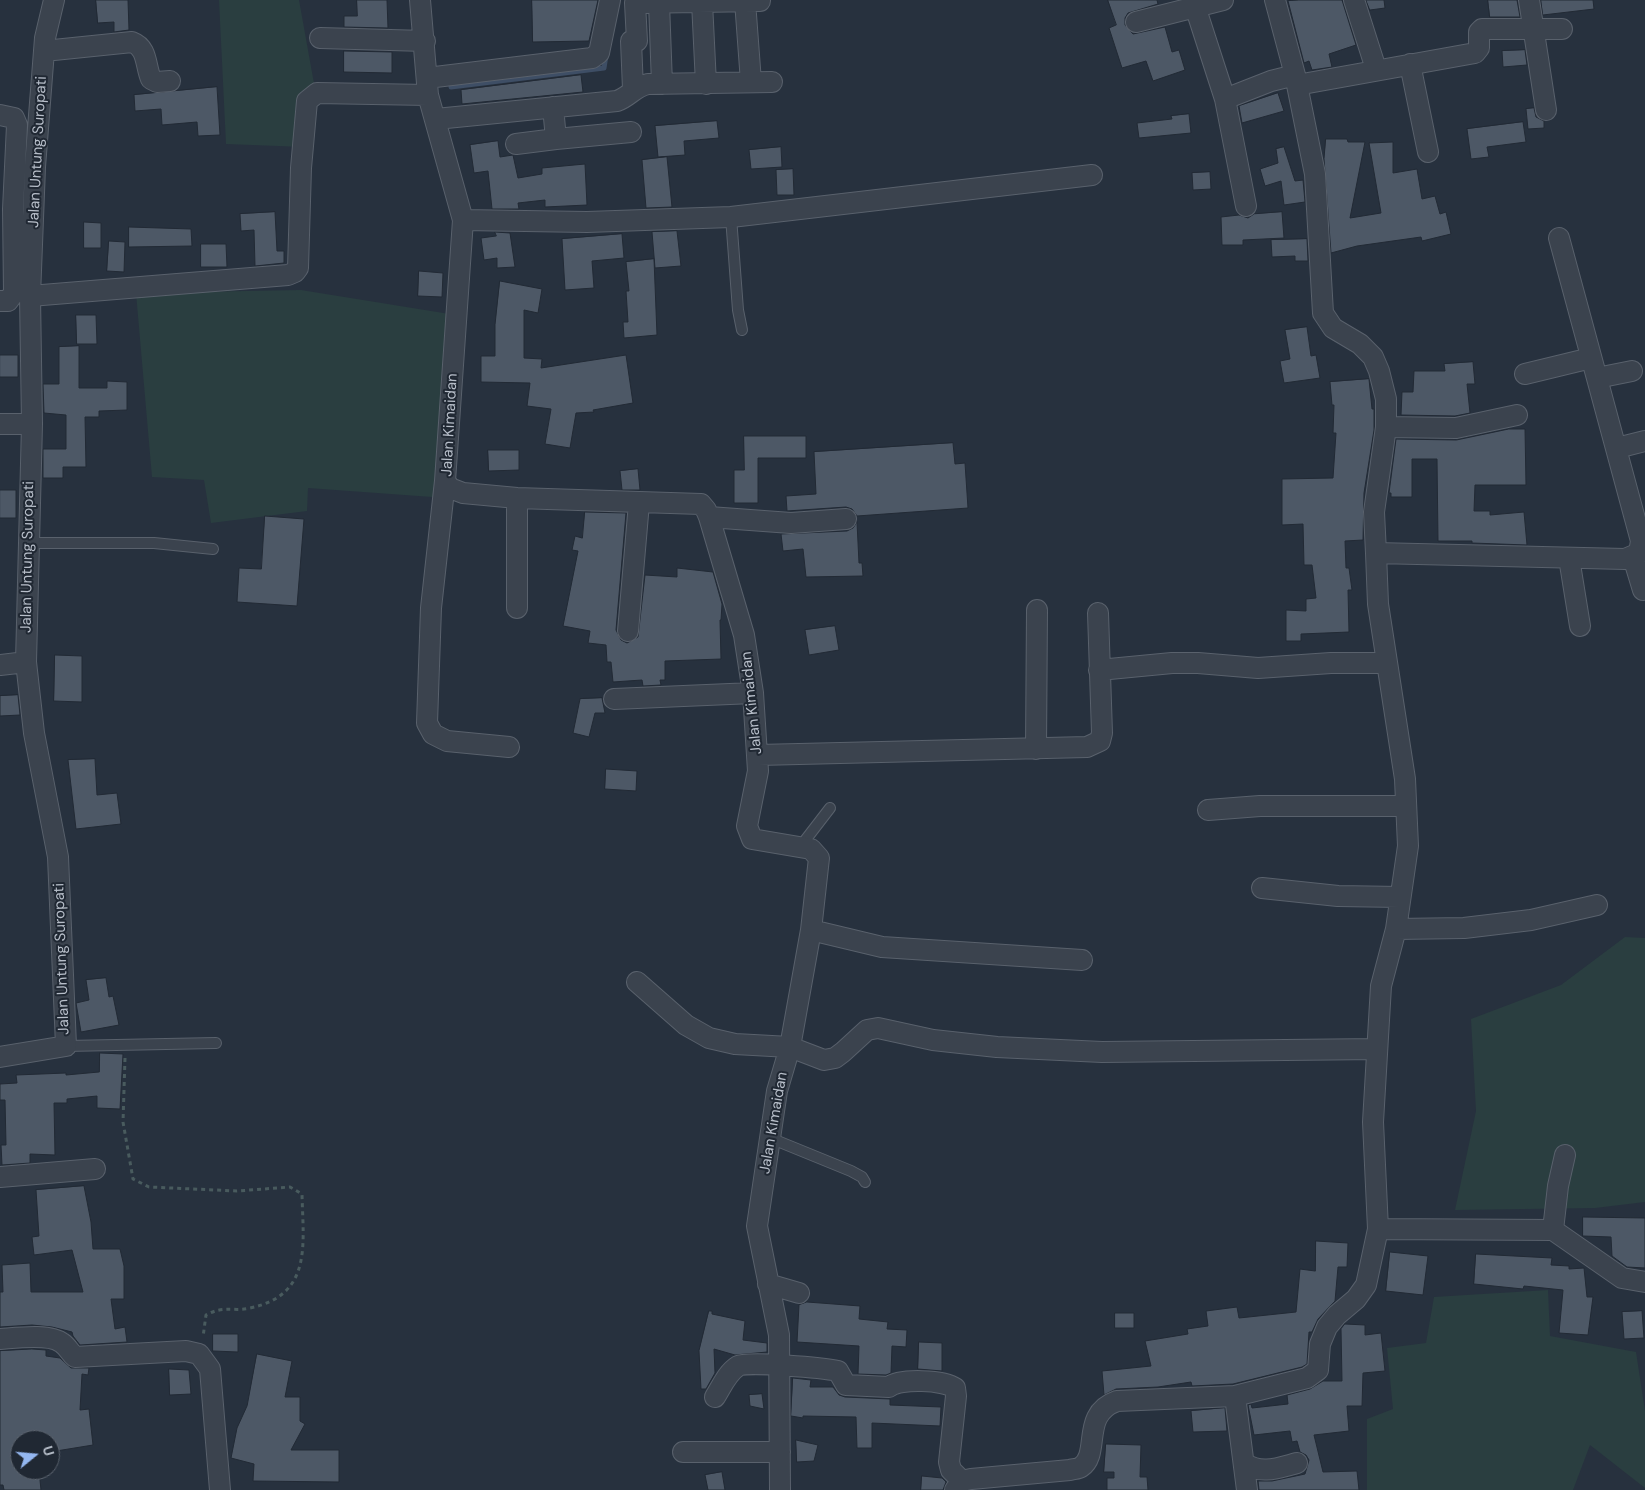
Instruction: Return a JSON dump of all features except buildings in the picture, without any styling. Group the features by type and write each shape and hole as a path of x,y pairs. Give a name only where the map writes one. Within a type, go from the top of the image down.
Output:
{"street":[{"name":"Jalan Untung Suropati","path":"0,1056 66,1046 58,857 34,732 26,662 32,424 30,296 35,167 44,51 54,0"},
{"name":"Jalan Kimaidan","path":"420,0 428,86 463,220 445,481 457,492 517,498 701,504 709,517 744,636 753,693 758,754 748,833 752,839 811,848 819,858 811,930 790,1047 777,1091 757,1226 779,1335 780,1490"},
{"path":"1136,22 1194,4 1223,0"},
{"path":"715,1397 729,1374 744,1364 819,1368 838,1371 846,1385 889,1387 894,1383 916,1382 951,1385 955,1388 956,1396 949,1462 959,1485 1070,1470 1082,1466 1087,1460 1096,1420 1102,1409 1117,1401 1236,1396 1307,1378 1318,1370 1320,1344 1327,1327 1337,1315 1356,1299 1366,1285 1378,1228 1373,1122 1381,986 1396,929 1408,846 1405,779 1378,604 1374,512 1386,427 1386,399 1380,371 1372,356 1360,344 1333,328 1323,313 1315,174 1296,80 1275,0"},
{"path":"1354,0 1376,69"},
{"path":"1529,0 1546,110"},
{"path":"621,2 753,1 751,82"},
{"path":"30,296 288,275 296,272 298,268 301,168 307,101 317,92 428,86 592,58 599,53 621,2"},
{"path":"621,2 636,41 631,41 633,89"},
{"path":"702,2 706,84"},
{"path":"659,3 662,84"},
{"path":"1194,4 1224,98 1246,206"},
{"path":"1224,98 1271,81 1296,80 1475,53 1479,48 1479,32 1482,29 1562,29"},
{"path":"320,38 425,41"},
{"path":"44,51 132,42 139,45 145,54 151,79 157,82 170,81"},
{"path":"1410,64 1428,152"},
{"path":"436,119 616,101 624,99 633,89 648,84 772,82"},
{"path":"553,107 556,139"},
{"path":"0,116 14,118 17,125 7,210 14,294 8,301 0,302"},
{"path":"516,144 631,132"},
{"path":"463,220 587,222 731,217 1092,176"},
{"path":"1559,238 1617,448 1640,518 1641,548 1633,558"},
{"path":"1525,374 1591,358"},
{"path":"1597,378 1632,371"},
{"path":"1386,427 1456,428 1517,415"},
{"path":"0,424 32,424"},
{"path":"1617,448 1645,441"},
{"path":"445,481 431,608 427,723 433,734 448,741 509,747"},
{"path":"517,498 517,608"},
{"path":"628,631 639,502"},
{"path":"709,517 791,523 846,519"},
{"path":"1376,553 1633,558"},
{"path":"1568,558 1580,626"},
{"path":"1633,558 1643,590"},
{"path":"1036,610 1036,748"},
{"path":"758,754 1087,747 1100,741 1098,613"},
{"path":"0,665 26,662"},
{"path":"1099,670 1172,663 1198,663 1258,668 1331,663 1387,663"},
{"path":"614,699 753,693"},
{"path":"1208,810 1260,806 1406,806"},
{"path":"1262,888 1338,896 1400,897"},
{"path":"1396,929 1473,927 1531,920 1597,906"},
{"path":"811,930 882,947 1082,960"},
{"path":"638,982 686,1025 709,1038 735,1044 790,1047 824,1060 835,1058 866,1030 878,1028 951,1042 996,1047 1082,1051 1278,1052 1377,1049"},
{"path":"1553,1230 1558,1186 1565,1155"},
{"path":"0,1177 95,1168"},
{"path":"1378,1228 1553,1230 1622,1278 1645,1282"},
{"path":"768,1284 799,1294"},
{"path":"0,1339 33,1337 56,1340 61,1342 75,1357 122,1356 166,1351 186,1351 199,1354 210,1369 220,1490"},
{"path":"1236,1396 1247,1490"},
{"path":"682,1452 780,1452"},
{"path":"1244,1463 1253,1469 1262,1470 1296,1463"}],"lane":[{"path":"731,217 738,310 742,330"},
{"path":"28,543 154,543 214,549"},
{"path":"800,847 830,808"},
{"path":"66,1046 216,1043"},
{"path":"770,1138 851,1171 862,1177 865,1182"}],"path":[{"path":"127,1045 124,1122 134,1179 149,1187 236,1191 290,1187 302,1194 304,1246 296,1281 271,1303 247,1309 226,1308 206,1315 206,1325 199,1354"}],"green space":[{"path":"219,0 299,0 315,89 304,147 226,144"},
{"path":"301,290 462,316 446,498 308,488 307,511 211,523 204,480 152,477 136,293"},
{"path":"1625,937 1645,938 1645,1202 1595,1208 1455,1210 1476,1111 1471,1019 1561,985"},
{"path":"1548,1290 1550,1336 1636,1352 1645,1411 1645,1488 1590,1445 1573,1490 1367,1490 1367,1419 1393,1409 1387,1348 1426,1343 1434,1297"}],"waterway":[{"path":"451,87 604,68 606,55"}]}
